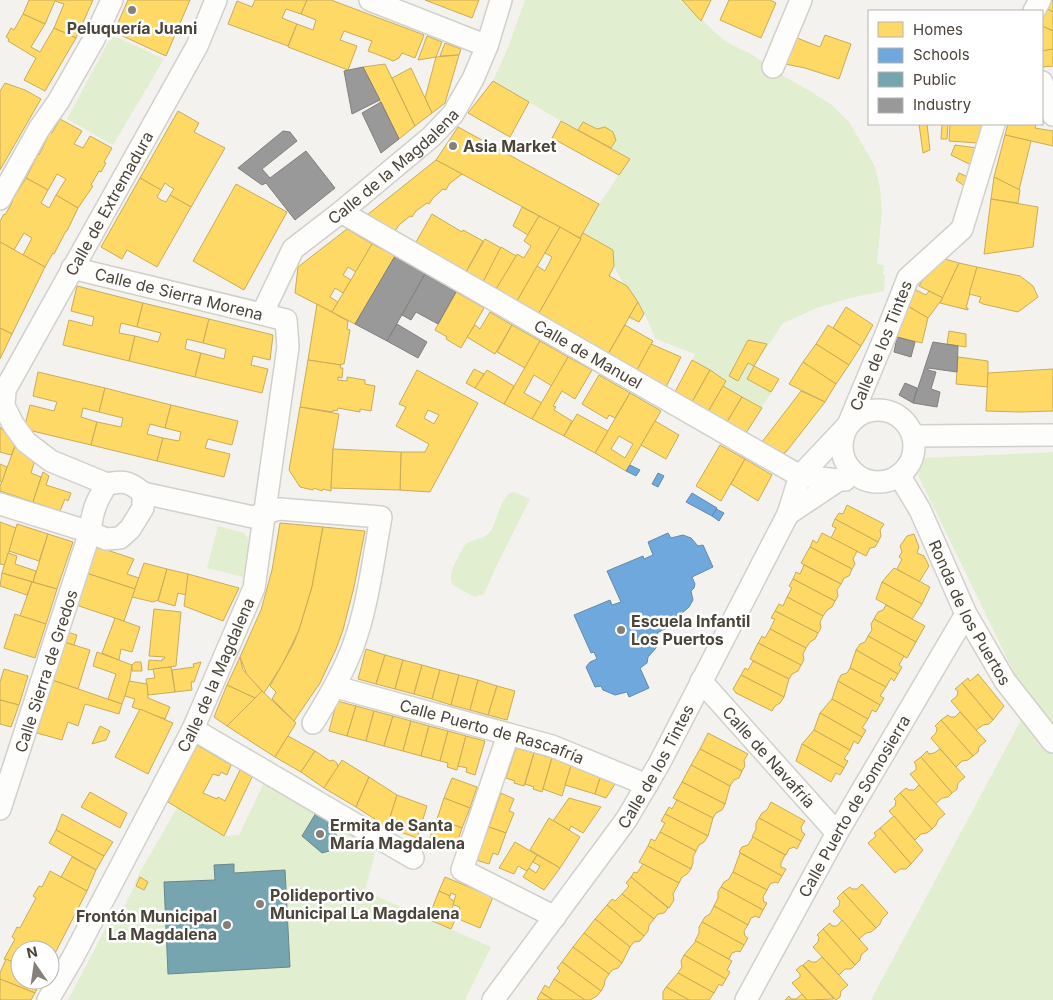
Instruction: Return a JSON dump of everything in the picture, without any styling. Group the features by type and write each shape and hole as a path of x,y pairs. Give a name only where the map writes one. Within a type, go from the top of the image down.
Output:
{"street":[{"path":"0,199 39,129 58,102 94,39 112,0"},
{"name":"Calle de Extremadura","path":"108,484 51,461 26,442 13,424 4,406 5,390 197,46 216,0"},
{"path":"370,0 487,46"},
{"name":"Calle de la Magdalena","path":"262,314 292,249 341,212 430,137 453,114 473,78 487,46 501,0"},
{"path":"773,67 801,0"},
{"path":"1043,85 1053,115"},
{"name":"Calle de los Tintes","path":"493,1000 626,820 659,764 788,514 800,476 848,425 908,278 962,229 994,125"},
{"name":"Calle de Manuel","path":"341,212 800,476 840,480"},
{"name":"Calle de Sierra Morena","path":"72,268 286,320"},
{"name":"Calle de la Magdalena","path":"48,1000 73,957 193,729 254,588 288,347 286,320"},
{"path":"868,410 882,410 896,414 907,423 913,436 915,447 907,468 899,475 887,481 874,482 861,478 844,461 841,448 842,436 848,425 857,416 868,410"},
{"path":"913,436 1053,435"},
{"name":"Ronda de los Puertos","path":"899,475 920,510 966,614 1005,681 1053,742"},
{"name":"Calle de los Tintes","path":"788,514 840,480 861,478"},
{"path":"90,532 92,514 98,498 108,484 118,482 132,484 143,493 253,517 279,509 381,517 365,604 353,647 336,687 313,723"},
{"path":"0,504 90,532 106,539 120,538 135,523 143,508 143,493"},
{"name":"Calle Sierra de Gredos","path":"0,809 7,769 90,532"},
{"name":"Calle Puerto de Somosierra","path":"746,1000 837,833 966,614"},
{"name":"Calle de Navafría","path":"701,681 837,833"},
{"name":"Calle Puerto de Rascafría","path":"336,687 552,746 647,784"},
{"path":"193,729 413,858"},
{"path":"508,735 462,870 556,917"}],"green space":[{"path":"525,0 682,0 726,42 751,54 832,105 849,122 875,167 880,188 882,210 877,264 884,265 884,291 850,298 817,308 783,323 754,367 779,380 746,433 675,392 695,354 656,339 634,295 624,285 614,267 613,250 583,233 599,204 630,159 493,81 509,45"},
{"path":"112,35 164,59 113,145 67,119"},
{"path":"1053,452 1053,1000 871,1000 1020,722 1021,687 918,475 924,458"},
{"path":"514,492 530,499 484,594 474,597 453,585 451,581 452,571 465,545 490,532 505,498"},
{"path":"218,526 244,533 248,538 248,552 243,577 207,568"},
{"name":"Polideportivo Municipal La Magdalena","path":"265,781 377,845 365,891 491,947 465,1000 68,1000 110,920 116,923 140,872 177,808 224,836 239,835"}],"building: Homes":[{"path":"29,0 93,0 76,38 54,28 64,4 55,1 45,24 23,14"},
{"path":"128,0 190,0 166,56 114,32"},
{"path":"255,0 307,0 301,14 286,9 282,18 297,24 288,46 228,24 237,1 252,7"},
{"path":"307,0 331,0 424,35 415,58 402,53 399,58 393,61 368,51 372,41 344,31 340,40 357,46 348,70 288,47 297,24 313,30 316,20 301,14"},
{"path":"425,0 479,0 472,18"},
{"path":"682,0 711,0 701,21"},
{"path":"729,0 770,0 776,3 761,38 720,20"},
{"path":"1050,0 1053,0 1053,12 1045,8"},
{"path":"1045,8 1053,12 1053,31 1043,26"},
{"path":"23,14 45,24 31,47 40,52 54,28 76,38 45,91 24,80 36,58 8,41 9,39 6,37 11,28 14,30"},
{"path":"1043,26 1053,31 1053,49 1043,51"},
{"path":"825,35 851,44 839,79 785,64 797,38 820,47"},
{"path":"427,36 442,42 436,57 418,60"},
{"path":"445,43 461,49 459,55 440,56"},
{"path":"1053,49 1053,66 1043,67 1043,51"},
{"path":"459,55 445,103 432,113 425,98 436,57"},
{"path":"385,64 415,126 399,139 363,67"},
{"path":"411,68 432,113 415,126 392,78"},
{"path":"493,81 529,102 510,137 468,113"},
{"path":"5,83 25,90 41,99 0,170 0,91"},
{"path":"178,111 199,123 194,132 225,148 191,207 170,195 174,189 165,183 161,190 140,178"},
{"path":"60,119 82,131 74,144 83,148 90,136 112,148 101,172 99,171 91,185 93,186 78,208 56,195 66,179 57,174 48,190 26,178 50,132 52,133"},
{"path":"561,121 630,159 619,175 552,138"},
{"path":"583,122 597,129 605,127 613,132 616,140 611,148 578,130"},
{"path":"919,125 927,125 930,150 923,153"},
{"path":"942,125 948,125 947,139 941,139"},
{"path":"950,125 983,125 978,143 949,141"},
{"path":"1008,125 1036,125 1035,128 1053,131 1053,146 1005,135"},
{"path":"458,127 599,204 580,238 436,160"},
{"path":"1005,135 1031,141 1019,190 994,177"},
{"path":"955,145 977,148 971,165 951,155"},
{"path":"436,160 462,174 449,184 446,190 443,189 433,198 429,204 427,203 416,211 412,217 410,216 399,225 395,231 367,215"},
{"path":"959,173 968,177 966,187 956,180"},
{"path":"994,177 1020,190 1018,203 991,199"},
{"path":"26,178 48,190 41,203 49,208 56,195 78,208 67,231 45,267 23,255 32,238 24,233 14,250 0,242 0,221"},
{"path":"140,178 161,190 157,197 161,200 166,202 170,195 191,207 157,267 127,250 122,259 101,247"},
{"path":"236,184 287,212 244,290 193,261"},
{"path":"991,199 1038,207 1033,247 984,254"},
{"path":"522,207 539,216 528,235 513,226"},
{"path":"432,214 462,232 463,230 483,241 466,272 416,242"},
{"path":"539,216 560,227 517,301 496,289 517,254 524,258 531,246 524,241"},
{"path":"560,227 581,239 539,313 517,301 537,266 545,271 552,257 545,253"},
{"path":"347,229 372,244 356,272 348,267 343,275 351,280 343,293 335,288 330,297 338,302 332,312 295,293 298,267"},
{"path":"583,233 613,250 614,266 609,276 627,286 638,302 608,354 539,313"},
{"path":"485,239 501,248 483,282 466,272"},
{"path":"0,242 45,267 12,334 0,328"},
{"path":"372,244 395,256 355,324 332,312"},
{"path":"501,247 516,256 496,289 483,282"},
{"path":"938,257 959,263 943,298 919,286"},
{"path":"959,263 977,267 966,308 968,310 940,303"},
{"path":"977,267 1020,276 1033,286 1038,297 1018,312 983,304 979,302 981,297 969,294"},
{"path":"77,286 143,303 137,327 121,323 119,333 135,336 129,361 63,345 69,320 92,326 94,317 71,311"},
{"path":"916,290 926,295 929,291 943,298 928,318 906,305"},
{"path":"456,292 484,308 461,348 435,330"},
{"path":"638,302 644,314 639,322 629,317"},
{"path":"143,303 209,319 203,343 187,339 185,349 201,353 195,377 129,361 135,336 158,342 161,333 137,327"},
{"path":"317,304 348,321 347,329 350,330 344,364 308,360"},
{"path":"906,305 928,318 922,343 897,337"},
{"path":"846,307 873,325 861,346 833,328"},
{"path":"490,312 512,325 495,354 467,337 475,325 480,329"},
{"path":"209,319 273,335 270,360 253,356 251,365 268,369 262,393 195,377 201,353 224,359 226,349 203,343"},
{"path":"512,325 540,341 525,368 497,352"},
{"path":"625,325 653,341 637,370 608,354"},
{"path":"828,325 861,346 849,365 816,344"},
{"path":"0,328 12,334 0,359"},
{"path":"949,331 966,334 966,347 947,344"},
{"path":"748,340 767,344 754,366 748,363 738,381 729,376"},
{"path":"540,341 568,357 552,386 534,375 524,393 542,403 532,419 504,404"},
{"path":"651,344 681,357 666,387 637,370"},
{"path":"816,344 849,365 836,384 803,362"},
{"path":"568,357 592,370 575,399 562,391 553,406 556,407 554,410 572,421 564,436 532,419"},
{"path":"958,357 988,361 988,387 956,384"},
{"path":"308,360 341,365 340,368 343,368 342,378 338,377 338,380 347,381 347,377 365,380 365,384 375,386 371,411 360,409 360,412 338,408 337,411 333,410 333,412 300,407"},
{"path":"692,360 710,370 692,402 675,392"},
{"path":"803,362 836,384 825,402 789,384"},
{"path":"754,366 779,379 771,392 747,379"},
{"path":"474,369 484,374 475,388 466,383"},
{"path":"1053,369 1053,411 986,411 988,373"},
{"path":"417,370 478,403 430,492 400,490 401,452 425,452 429,444 396,426 406,407 399,404","holes":["428,410 439,415 434,424 424,418"]},
{"path":"487,370 514,386 504,404 475,388"},
{"path":"710,370 726,381 708,412 692,402"},
{"path":"38,372 105,388 99,412 83,408 81,417 97,422 91,445 24,429 30,405 54,411 57,402 33,396"},
{"path":"599,375 630,393 615,418 609,415 607,419 582,404"},
{"path":"723,386 742,397 727,422 708,412"},
{"path":"105,388 171,405 165,428 150,424 147,434 163,438 157,461 91,445 97,422 121,427 123,418 99,412"},
{"path":"801,391 825,402 786,452 782,454 762,442"},
{"path":"630,393 661,411 626,471 595,453","holes":["619,436 633,444 625,458 611,449"]},
{"path":"742,397 762,408 746,433 727,422"},
{"path":"171,405 238,421 232,445 208,439 205,448 230,454 224,477 157,461 163,438 179,441 181,432 165,428"},
{"path":"300,407 339,414 333,449 331,491 300,487 289,470"},
{"path":"577,414 608,431 595,453 564,436"},
{"path":"655,421 679,435 666,459 641,445"},
{"path":"0,427 16,444 11,455 0,452"},
{"path":"16,444 34,463 31,473 41,477 33,502 0,491 0,486"},
{"path":"720,445 745,459 721,501 696,486"},
{"path":"333,449 401,452 400,490 331,488"},
{"path":"745,459 772,475 758,501 731,484"},
{"path":"0,464 7,467 2,482 0,481"},
{"path":"43,472 49,476 46,485 71,493 68,501 65,499 60,511 33,502"},
{"path":"847,505 884,524 880,530 881,536 878,542 835,519 839,513 843,514"},
{"path":"835,519 878,542 875,547 870,548 866,556 831,538 836,528 832,526"},
{"path":"0,522 16,528 5,565 0,564"},
{"path":"280,523 323,527 312,587 299,630 282,665 264,693 247,675 240,657 261,610 272,570"},
{"path":"17,524 48,534 39,561 9,551"},
{"path":"323,527 365,531 354,587 336,649 320,683 294,721 272,699 276,692 270,686 293,645 299,630 312,587"},
{"path":"822,533 857,551 853,559 855,564 852,569 810,547 813,540 817,543"},
{"path":"48,534 73,542 57,589 33,582"},
{"path":"914,534 919,547 917,553 924,556 929,566 919,582 897,569 902,559 899,557 902,552 900,546 907,536"},
{"path":"95,546 134,559 127,574 139,578 135,589 86,573"},
{"path":"810,547 852,569 849,576 844,578 841,584 801,563"},
{"path":"8,553 17,556 15,564 36,571 33,582 2,573"},
{"path":"144,563 167,569 158,600 153,602 132,597"},
{"path":"804,565 841,584 837,590 838,596 835,601 793,579 796,572 800,574"},
{"path":"894,568 930,587 922,604 882,582"},
{"path":"167,569 188,574 186,595 178,593 175,606 158,601"},
{"path":"2,573 32,582 27,595 0,586"},
{"path":"86,573 135,589 124,621 76,605"},
{"path":"188,574 239,588 223,621 184,606"},
{"path":"793,579 835,601 832,607 823,616 787,597 792,588 789,586"},
{"path":"32,582 57,589 46,624 20,616"},
{"path":"882,582 922,604 912,619 876,599"},
{"path":"787,597 823,616 818,633 775,611 779,604 783,606"},
{"path":"886,605 925,626 916,642 874,619 878,612 883,610"},
{"path":"154,609 181,612 176,666 148,670 149,660 162,661 165,657 149,656"},
{"path":"775,611 818,633 815,639 806,648 770,629 775,619 771,618"},
{"path":"15,614 46,624 35,658 4,648"},
{"path":"115,618 140,627 132,652 121,649 119,660 102,653"},
{"path":"874,619 916,642 907,658 868,636 872,630 871,624"},
{"path":"770,629 806,648 801,665 758,643 762,636 765,638"},
{"path":"67,632 77,635 74,645 64,642"},
{"path":"868,636 904,656 899,665 902,667 898,674 856,650 860,644 865,642"},
{"path":"64,642 90,650 78,689 52,680"},
{"path":"758,643 801,665 798,671 792,674 789,679 750,659"},
{"path":"366,649 385,655 376,684 358,679"},
{"path":"856,650 898,674 894,681 891,678 886,687 850,668"},
{"path":"97,652 132,665 129,685 122,704 108,699 116,674 93,666"},
{"path":"385,655 403,660 395,689 376,684"},
{"path":"240,657 243,670 262,691 255,698 227,685"},
{"path":"403,660 422,665 414,694 395,689"},
{"path":"753,661 789,679 784,697 741,675 745,668 748,670"},
{"path":"135,662 141,662 142,671 132,671 132,665"},
{"path":"201,662 194,682 191,682 192,690 175,692 172,670 194,667 193,664"},
{"path":"422,665 440,670 432,699 414,694"},
{"path":"171,667 175,692 148,695 146,679 155,678 153,669"},
{"path":"850,668 886,687 880,696 884,698 880,705 838,681 841,675 847,673"},
{"path":"4,669 28,676 19,705 0,700 0,682"},
{"path":"440,670 459,675 451,705 432,699"},
{"path":"978,674 1004,706 993,720 962,683 968,678 970,681"},
{"path":"459,675 478,680 470,710 451,705"},
{"path":"741,675 784,697 772,711 736,693 733,689"},
{"path":"52,680 122,704 119,714 85,704 78,726 68,722 62,740 37,733"},
{"path":"478,680 497,686 488,715 470,710"},
{"path":"129,681 147,684 148,698 170,707 165,719 132,707 135,699 125,696"},
{"path":"838,681 880,705 876,712 872,710 868,719 832,699"},
{"path":"962,683 993,720 989,724 983,725 976,730 951,701 957,696 958,691 955,689"},
{"path":"227,685 255,698 227,726 214,717"},
{"path":"497,686 515,691 507,720 488,715"},
{"path":"262,691 296,723 275,757 227,726"},
{"path":"832,699 868,719 862,728 866,730 862,737 820,713"},
{"path":"0,700 19,705 11,727 0,724"},
{"path":"337,701 356,706 347,736 329,731"},
{"path":"356,706 374,711 366,741 347,736"},
{"path":"140,709 173,723 148,774 115,757"},
{"path":"374,711 393,716 384,746 366,741"},
{"path":"960,712 986,741 973,756 941,720 948,715 955,717"},
{"path":"820,713 862,737 858,744 854,741 850,750 814,730"},
{"path":"393,716 411,721 403,751 384,746"},
{"path":"941,720 973,756 968,760 962,761 956,767 931,738 936,733 937,728 935,726"},
{"path":"411,721 429,726 421,756 403,751"},
{"path":"100,726 110,731 106,740 92,744"},
{"path":"429,726 448,731 440,761 421,756"},
{"path":"814,730 850,750 844,759 848,761 844,768 802,744"},
{"path":"448,731 466,736 457,770 447,767 448,763 440,761"},
{"path":"708,733 748,754 744,760 745,766 742,771 700,749"},
{"path":"288,736 315,751 301,772 275,757"},
{"path":"466,736 485,741 475,775 466,772 467,768 458,766"},
{"path":"802,744 844,768 840,775 836,773 831,782 796,761"},
{"path":"197,745 231,765 227,775 221,772 219,776 213,774 203,793 225,801 240,770 252,777 224,836 168,802"},
{"path":"516,748 534,753 524,786 506,778"},
{"path":"700,749 742,771 739,778 734,780 730,786 691,765"},
{"path":"940,749 965,777 958,783 957,789 952,793 921,757 927,751 929,754"},
{"path":"315,751 330,761 333,760 337,763 338,767 324,788 301,772"},
{"path":"534,753 552,758 542,792 525,784"},
{"path":"921,757 952,793 935,804 910,774 916,770 914,762"},
{"path":"552,758 571,766 562,796 543,789"},
{"path":"342,760 369,777 356,807 324,788"},
{"path":"691,765 730,786 725,804 682,782"},
{"path":"571,766 600,778 595,794 565,785"},
{"path":"369,777 397,795 387,827 356,807"},
{"path":"452,778 477,787 470,808 444,798"},
{"path":"600,778 615,784 606,798 595,794"},
{"path":"682,782 725,804 722,810 716,813 713,818 673,798"},
{"path":"919,785 945,814 932,829 900,793 906,788 914,790"},
{"path":"90,792 127,813 120,828 81,807"},
{"path":"501,793 514,799 509,811 514,813 506,833 489,827"},
{"path":"900,793 932,829 927,833 921,834 915,840 889,811 895,806 896,801 894,799"},
{"path":"397,795 427,806 417,838 387,827"},
{"path":"444,798 470,808 462,828 437,819"},
{"path":"569,798 601,807 583,833 571,826 569,830 553,821"},
{"path":"677,800 713,818 708,836 665,814 669,807 672,809"},
{"path":"771,802 805,821 801,827 802,832 805,834 801,841 759,818 767,810"},
{"path":"62,814 113,842 104,856 56,830"},
{"path":"665,814 708,836 696,851 660,832 665,823 661,821"},
{"path":"894,816 923,850 911,864 880,828"},
{"path":"549,818 580,837 560,868 530,850"},
{"path":"759,818 801,841 797,849 794,847 789,849 786,855 752,837"},
{"path":"437,819 462,828 455,849 429,840"},
{"path":"489,827 506,833 498,855 493,853 489,864 476,860"},
{"path":"880,828 911,864 906,869 900,869 895,873 868,843 876,836 874,833"},
{"path":"56,830 104,856 96,870 49,843"},
{"path":"660,832 696,851 691,869 648,846 651,839 655,841"},
{"path":"753,837 785,855 781,867 786,869 782,876 739,852 742,847 748,845"},
{"path":"515,842 537,855 527,871 518,866 514,874 499,868"},
{"path":"648,846 691,869 682,877 679,883 639,862"},
{"path":"740,853 782,876 778,883 770,884 767,890 733,872"},
{"path":"537,855 560,868 544,890 523,877 529,868 536,873 540,866 533,862"},
{"path":"72,857 96,870 87,891 61,877"},
{"path":"643,864 679,883 673,894 674,900 669,908 631,877 634,872 637,873"},
{"path":"50,871 87,891 60,944 60,940 14,940 12,937 17,927 20,928 36,898 33,896 39,886 42,887"},
{"path":"733,872 767,890 763,897 764,902 767,903 763,910 721,887"},
{"path":"140,877 148,882 144,890 136,886"},
{"path":"445,877 493,897 480,928 456,918 460,907 453,903 456,895 451,893 450,896 439,891"},
{"path":"631,877 668,908 664,913 658,914 654,919 622,894 629,886 626,883"},
{"path":"862,884 888,913 876,928 843,892 850,887 857,889"},
{"path":"721,887 763,910 759,918 756,916 751,918 748,925 714,906"},
{"path":"439,891 450,896 449,898 454,901 452,910 458,913 451,929 428,919"},
{"path":"843,892 876,928 859,939 833,911 839,906 840,901 837,898"},
{"path":"622,894 654,919 644,936 607,905 612,899 615,901"},
{"path":"607,905 644,936 640,941 634,942 630,947 595,919"},
{"path":"714,906 748,925 744,931 745,936 748,938 744,945 702,922 710,914"},
{"path":"595,919 630,947 622,963 584,933"},
{"path":"842,920 868,949 861,955 860,960 855,965 823,929 830,923 832,926 837,926"},
{"path":"702,922 744,945 740,952 732,953 729,959 695,941"},
{"path":"823,929 855,965 851,969 845,969 839,975 813,947 818,942 819,937 817,935"},
{"path":"584,933 622,963 618,968 612,970 609,974 573,947"},
{"path":"696,941 732,961 727,970 730,972 726,979 684,955"},
{"path":"573,947 609,974 601,991 562,962"},
{"path":"10,948 10,961 4,959"},
{"path":"684,955 726,979 722,986 719,984 714,993 678,973 682,967 681,961"},
{"path":"822,957 848,985 841,991 840,997 836,1000 803,965 809,960 816,962"},
{"path":"6,959 10,961 10,983 0,979 0,973"},
{"path":"562,962 601,991 597,996 590,1000 585,1000 554,979 560,971 557,968"},
{"path":"802,965 834,999 807,1000 792,983 800,977 796,970"},
{"path":"678,973 714,993 709,1000 689,1000 666,987"},
{"path":"0,979 10,983 10,990 28,990 35,993 31,1000 0,1000"},
{"path":"554,979 585,1000 553,1000 541,992 545,985 549,988"},
{"path":"666,987 689,1000 663,1000 663,992"},
{"path":"541,992 543,994 553,1000 537,999"},
{"path":"802,994 807,1000 785,1000 789,996 791,999 796,999"}],"building: Schools":[{"path":"630,465 640,470 636,476 626,471"},
{"path":"658,473 664,476 658,487 652,484"},
{"path":"692,493 717,508 712,516 686,502"},
{"path":"716,509 724,513 719,521 712,516"},
{"path":"668,533 671,538 683,535 691,538 698,546 703,545 713,567 692,577 695,584 691,591 693,600 689,607 681,614 683,617 682,621 657,633 659,637 656,648 648,657 647,663 640,668 649,688 629,697 627,692 615,695 603,690 601,686 595,687 586,667 590,662 597,659 594,652 591,653 574,615 610,600 612,605 621,602 607,571 643,556 644,559 653,555 648,542"}],"building: Public":[{"name":"Ermita de Santa María Magdalena","path":"316,813 329,822 327,826 335,831 337,838 329,851 322,853 302,836"},
{"name":"Frontón Municipal La Magdalena","path":"234,864 234,873 285,870 290,967 168,974 164,882 215,880 214,865"}],"building: Industry":[{"path":"363,67 380,100 352,114 344,71"},
{"path":"381,102 399,139 381,153 362,113"},
{"path":"283,131 290,132 297,141 262,169 270,178 306,151 335,188 295,220 266,183 262,185 238,168"},
{"path":"395,256 425,274 387,341 355,324"},
{"path":"425,274 456,292 438,324 416,312 411,320 402,315"},
{"path":"397,324 427,342 418,358 387,341"},
{"path":"897,337 915,342 911,357 894,352"},
{"path":"933,342 958,346 957,372 928,368 928,370 936,372 931,389 940,392 937,407 913,403"},
{"path":"905,383 917,388 913,403 899,395"}],"place":[{"name":"Peluquería Juani","path":"132,10"},
{"name":"Asia Market","path":"453,146"},
{"name":"Escuela Infantil Los Puertos","path":"621,630"},
{"name":"Ermita de Santa María Magdalena","path":"320,834"},
{"name":"Polideportivo Municipal La Magdalena","path":"260,904"},
{"name":"Frontón Municipal La Magdalena","path":"227,925"}]}
